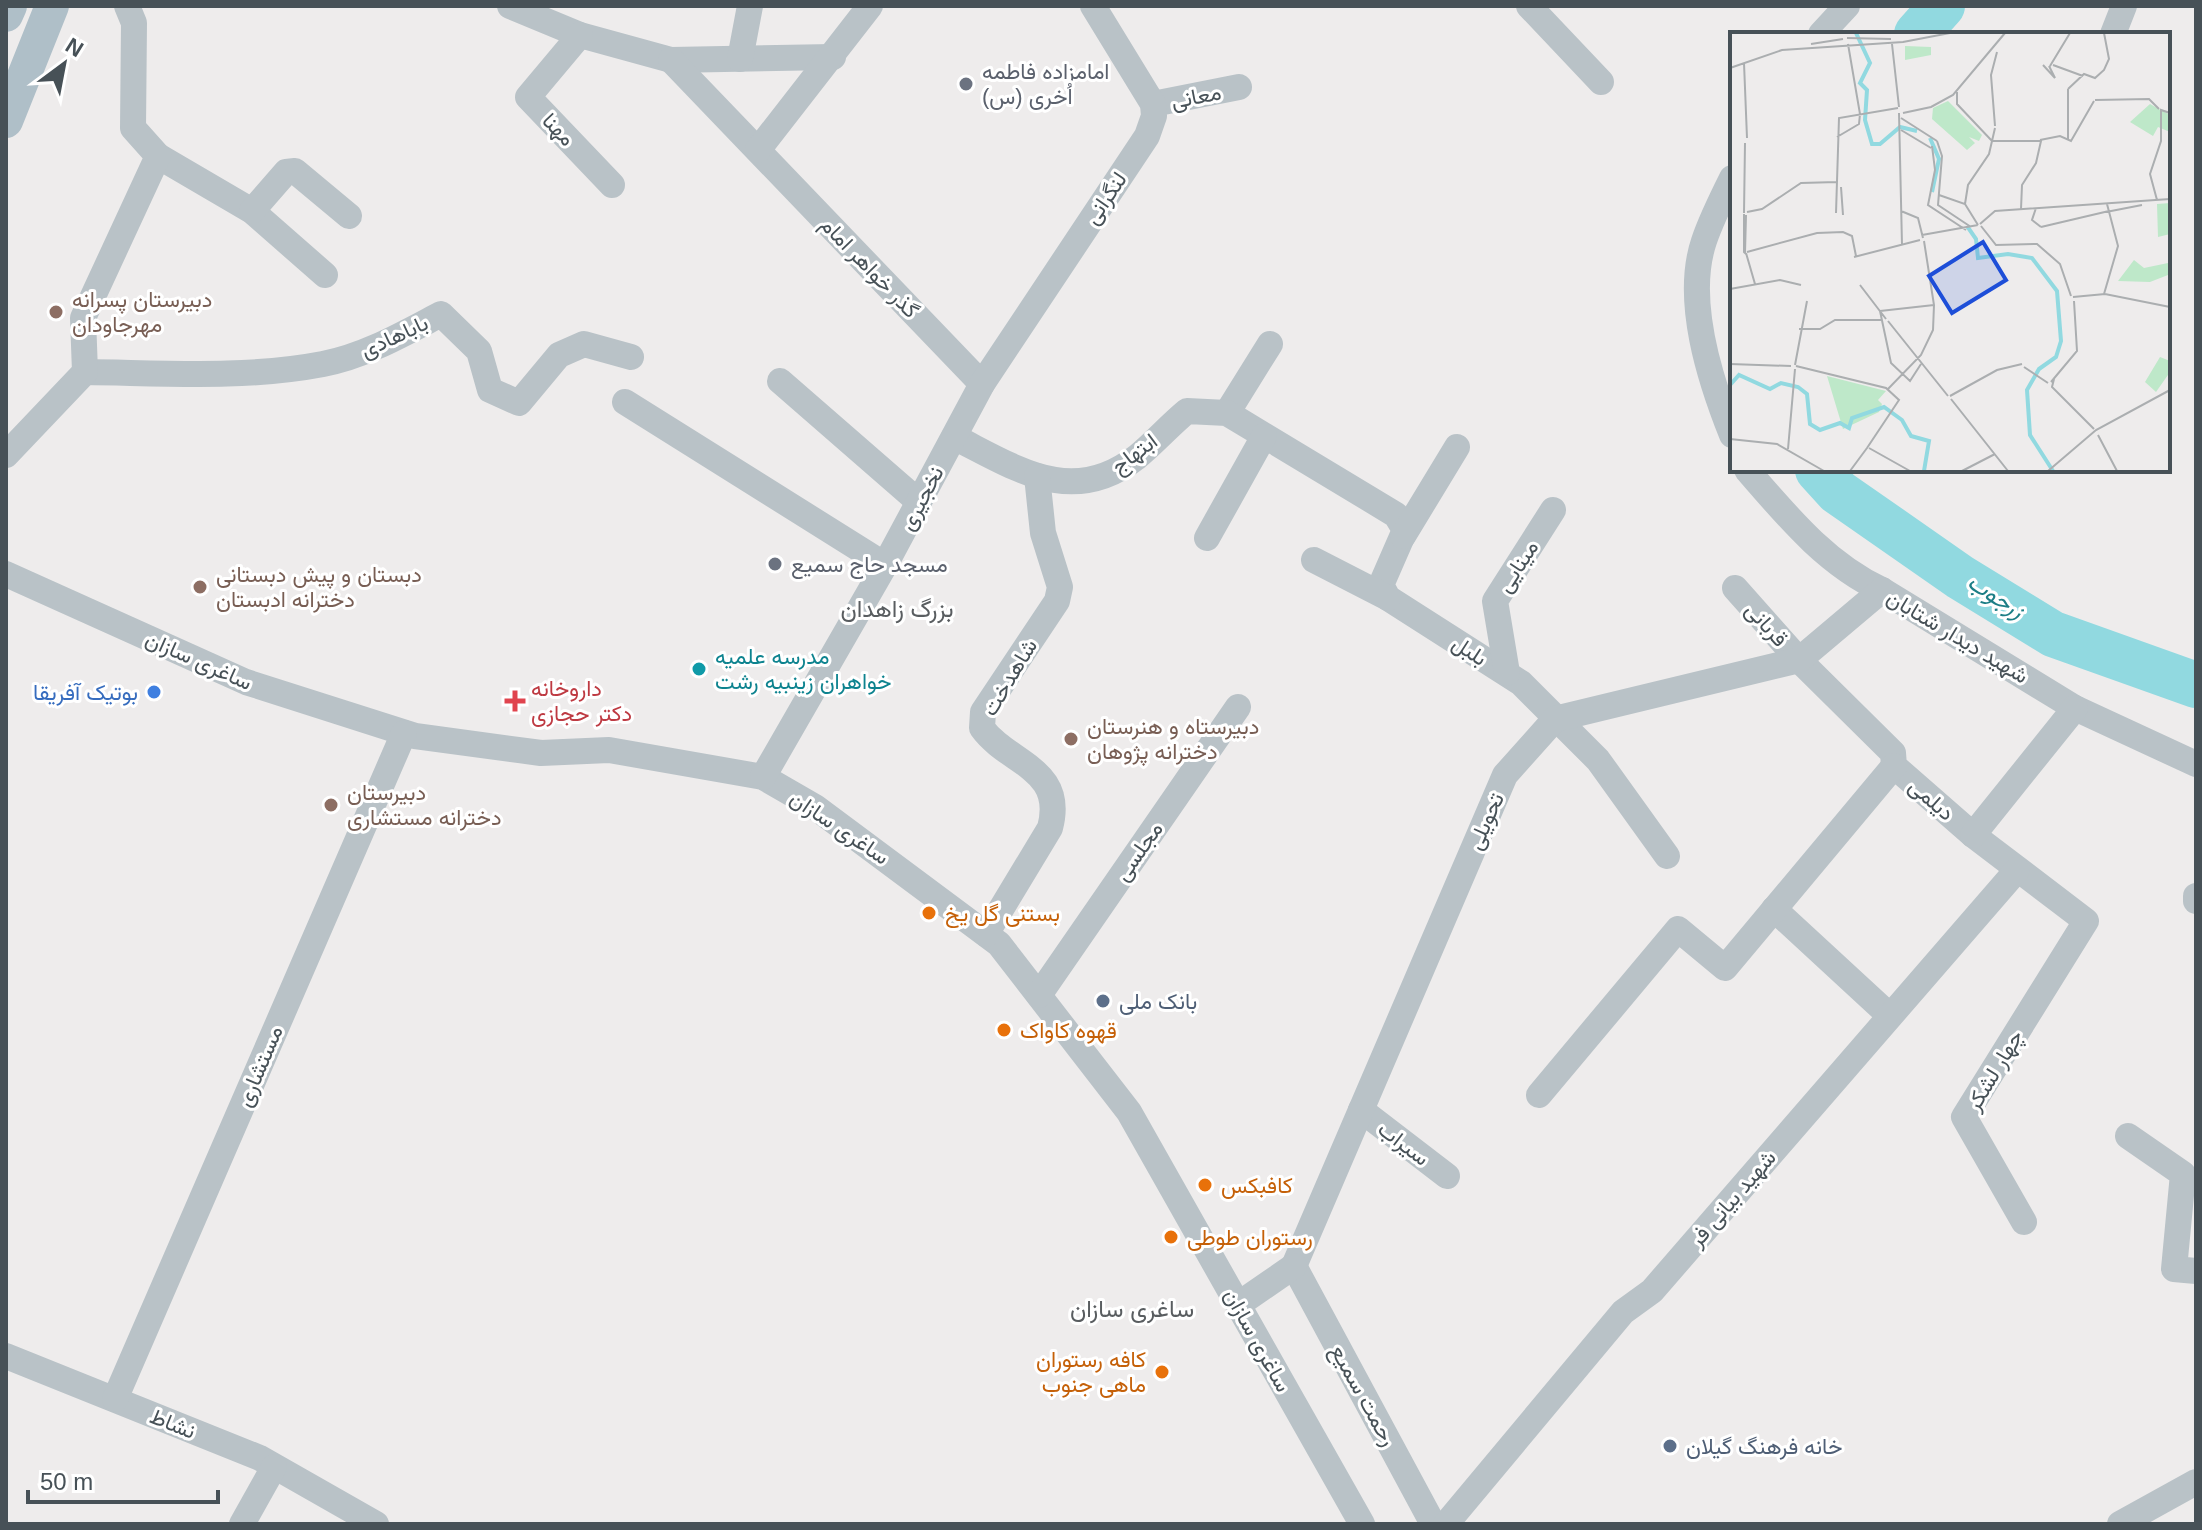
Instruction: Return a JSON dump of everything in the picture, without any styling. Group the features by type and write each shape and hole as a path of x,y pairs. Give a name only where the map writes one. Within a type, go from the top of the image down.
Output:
{"main road":[{"path":"6,15 10,6"},
{"path":"6,121 52,6"}],"street":[{"path":"127,6 134,23 133,128 158,156 252,211 325,275"},
{"path":"510,6 566,22 671,60 833,57"},
{"path":"740,59 750,6"},
{"path":"758,150 870,6"},
{"path":"1093,6 1153,104"},
{"path":"1529,6 1601,82"},
{"path":"1823,32 1847,6"},
{"path":"2114,32 2124,6"},
{"name":"مهنا","path":"566,22 528,97 612,185"},
{"name":"گذر خواهر امام","path":"671,60 982,384"},
{"name":"معانی","path":"1153,104 1239,87"},
{"name":"لنگرانی","path":"982,384 1147,136 1154,116 1153,104"},
{"path":"6,455 85,372 83,318 158,156"},
{"path":"252,211 286,172 295,171 349,216"},
{"path":"1730,182 1703,243 1698,296 1701,344 1730,429"},
{"name":"باباهادی","path":"85,372 240,374 325,364 378,347 441,314 479,351 490,390 519,403 559,355 584,344 631,357"},
{"path":"1227,413 1270,344"},
{"path":"780,381 919,502"},
{"name":"نخجیری","path":"763,777 885,565 982,384"},
{"path":"625,402 885,565"},
{"name":"ابتهاج","path":"954,437 1037,476 1074,484 1097,478 1138,456 1187,411 1227,413 1396,515 1405,530 1403,536"},
{"path":"1207,538 1264,436"},
{"path":"1385,592 1403,536 1457,447"},
{"name":"شهید دیدار شتابان","path":"1749,472 1796,527 1855,577 1882,590 2075,708 2196,764"},
{"name":"شاهدخت","path":"986,934 1050,828 1053,816 1044,780 1037,771 991,741 982,728 983,712 1057,601 1060,587 1043,533 1037,476"},
{"name":"مینایی","path":"1507,673 1495,601 1553,510"},
{"name":"بلبل","path":"1314,560 1385,592 1521,683 1598,760 1667,856"},
{"name":"ساغری سازان","path":"6,574 246,682 404,733 541,753 609,750 763,777 815,807 999,944 1129,1112 1362,1524"},
{"name":"قربانی","path":"1735,588 1799,660"},
{"path":"1555,719 1799,660 1882,590"},
{"name":"دیلمی","path":"1799,660 1893,753 1894,766 1973,835 2086,921"},
{"name":"مجلسی","path":"1039,995 1238,707"},
{"path":"1973,835 2075,708"},
{"name":"تحویلی","path":"1294,1266 1505,775 1555,719"},
{"name":"مستشاری","path":"115,1399 404,733"},
{"path":"1539,1095 1678,929 1725,968 1894,766"},
{"name":"شهید بیانی فر","path":"1446,1524 1623,1312 1652,1291 2017,870"},
{"path":"1774,909 1889,1015"},
{"name":"چهار لشکر","path":"2024,1222 1964,1117 2086,921"},
{"name":"سیراب","path":"1361,1110 1447,1176"},
{"path":"2128,1136 2183,1174 2174,1269 2196,1271"},
{"path":"1239,1304 1294,1266"},
{"name":"رحمت سمیع","path":"1294,1266 1433,1524"},
{"name":"نشاط","path":"6,1356 274,1467 376,1524"},
{"path":"242,1524 274,1467"},
{"path":"2120,1524 2196,1482"}],"waterway":[{"name":"زرجوب","path":"1919,32 1942,6"},
{"name":"زرجوب","path":"1820,472 1838,492 1960,577 2053,634 2196,685"}],"place":[{"name":"امامزاده فاطمه اُخری (س)","path":"966,84"},
{"name":"دبیرستان پسرانه مهرجاودان","path":"56,312"},
{"name":"مسجد حاج سمیع","path":"775,564"},
{"name":"دبستان و پیش دبستانی دخترانه ادبستان","path":"200,587"},
{"name":"مدرسه علمیه خواهران زینبیه رشت","path":"699,669"},
{"name":"بوتیک آفریقا","path":"154,692"},
{"name":"داروخانه دکتر حجازی","path":"515,701"},
{"name":"دبیرستاه و هنرستان دخترانه پژوهان","path":"1071,739"},
{"name":"دبیرستان دخترانه مستشاری","path":"331,805"},
{"name":"بستنی گل یخ","path":"929,913"},
{"name":"بانک ملی","path":"1103,1001"},
{"name":"قهوه کاواک","path":"1004,1030"},
{"name":"کافبکس","path":"1205,1185"},
{"name":"رستوران طوطی","path":"1171,1237"},
{"name":"کافه رستوران ماهی جنوب","path":"1162,1372"},
{"name":"خانه فرهنگ گیلان","path":"1670,1446"}],"district":[{"name":"بزرگ زاهدان","path":"897,609"},
{"name":"ساغری سازان","path":"1132,1309"}]}
